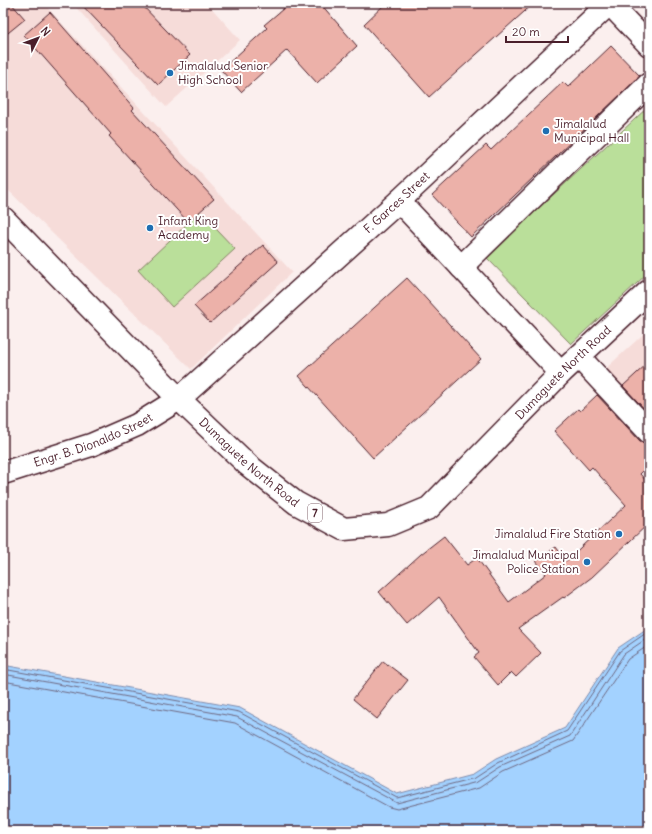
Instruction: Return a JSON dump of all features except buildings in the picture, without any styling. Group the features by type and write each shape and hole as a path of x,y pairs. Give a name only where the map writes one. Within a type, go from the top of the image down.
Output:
{"main road":[{"path":"610,3 649,45"},
{"name":"F. Garces Street","path":"179,399 399,201 610,3"},
{"path":"461,267 649,84"},
{"path":"399,201 561,373"},
{"name":"Dumaguete North Road","path":"3,218 179,399 248,465 296,503 344,529 388,525 429,508 561,373 649,291"},
{"path":"579,357 649,432"},
{"name":"Engr. B. Dionaldo Street","path":"3,473 91,445 137,425 179,399"}],"shaded area":[{"name":"Infant King Academy","path":"3,3 43,3 292,272 191,369 3,185"},
{"name":"Jimalalud Senior High School","path":"72,3 207,3 240,40 166,107"},
{"path":"649,329 649,421 603,371"}],"green space":[{"path":"649,106 649,272 571,344 486,257"},
{"path":"200,212 235,249 172,307 138,270"}],"water":[{"path":"649,627 649,831 3,831 3,665 240,708 397,794 473,774 496,759 565,728 618,648"}],"place":[{"name":"Jimalalud Senior High School","path":"170,73"},
{"name":"Jimalalud Municipal Hall","path":"546,131"},
{"name":"Infant King Academy","path":"150,228"},
{"name":"Jimalalud Fire Station","path":"619,534"},
{"name":"Jimalalud Municipal Police Station","path":"587,562"}]}
